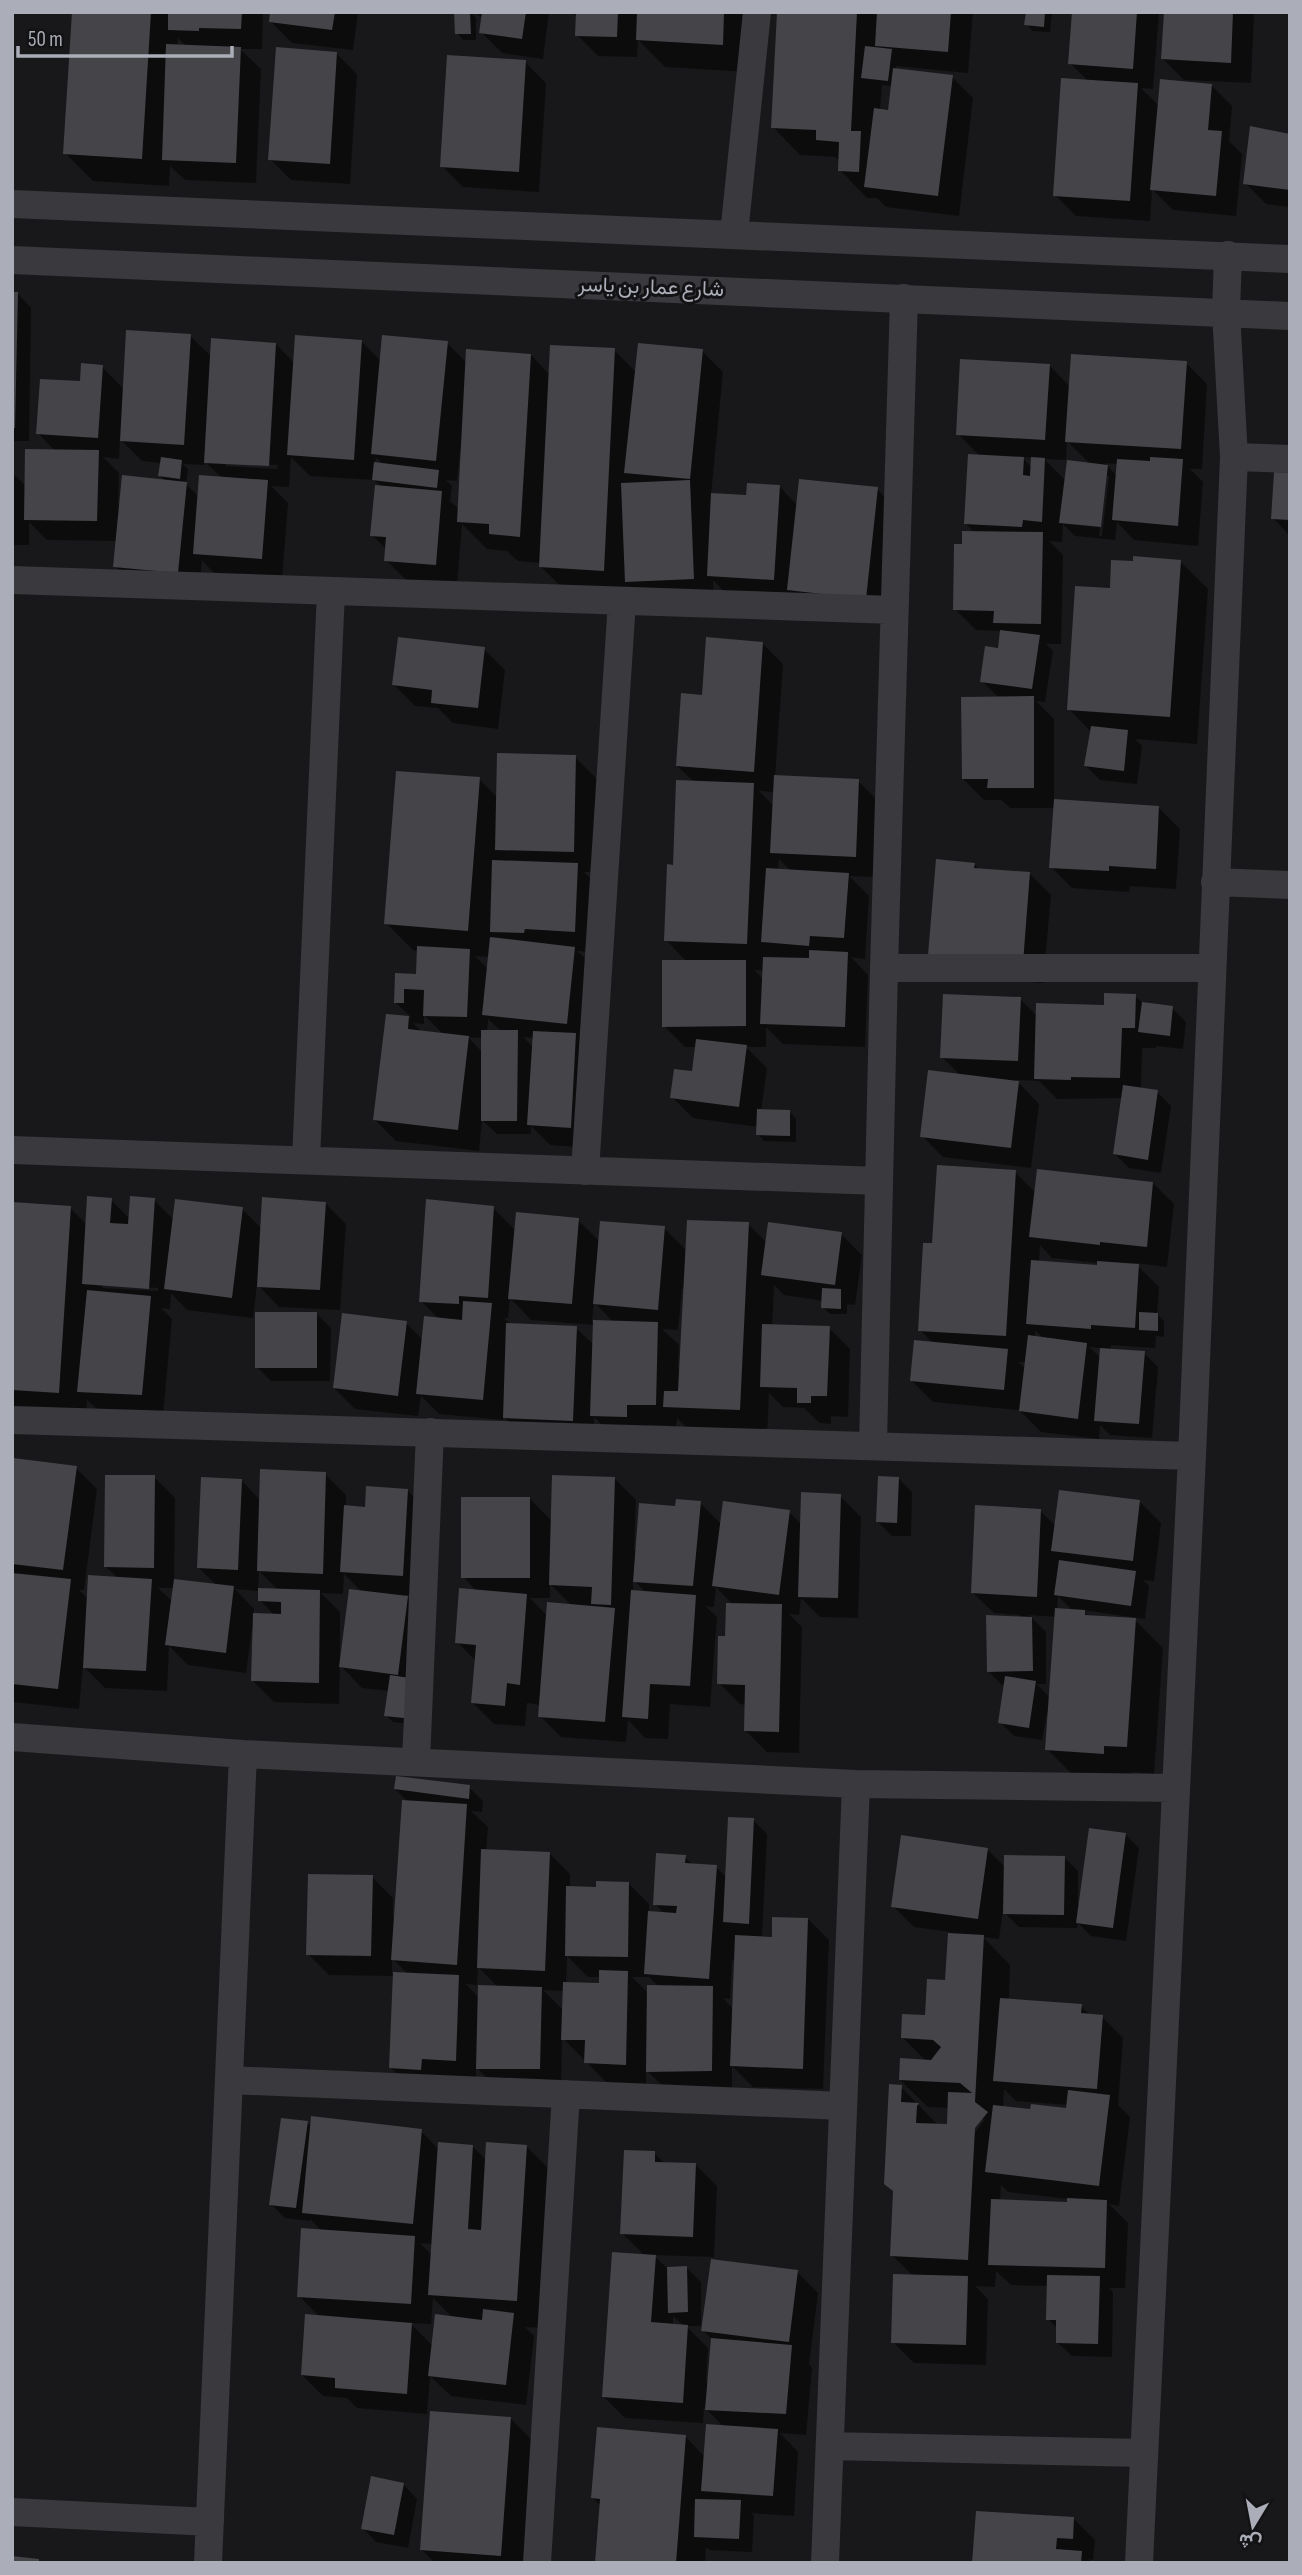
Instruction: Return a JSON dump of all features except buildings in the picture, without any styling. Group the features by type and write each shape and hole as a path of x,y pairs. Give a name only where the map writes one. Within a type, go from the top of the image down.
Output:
{"street":[{"path":"734,234 757,12"},
{"path":"12,204 1290,259"},
{"path":"1139,2563 1192,1456 1234,457 1226,312 1228,255"},
{"name":"شارع عمار بن ياسر","path":"12,260 1290,316"},
{"path":"873,1445 904,298"},
{"path":"1234,457 1290,459"},
{"path":"12,580 894,610"},
{"path":"306,1160 331,591"},
{"path":"585,1171 622,601"},
{"path":"1215,882 1290,885"},
{"path":"884,968 1212,968"},
{"path":"12,1150 879,1181"},
{"path":"12,1420 1192,1456"},
{"path":"416,1762 430,1432"},
{"path":"12,1737 243,1754 856,1784 1176,1788"},
{"path":"208,2563 243,1754"},
{"path":"825,2563 856,1784"},
{"path":"229,2080 843,2106"},
{"path":"537,2563 566,2094"},
{"path":"830,2446 1144,2453"},
{"path":"12,2512 210,2522"}]}
